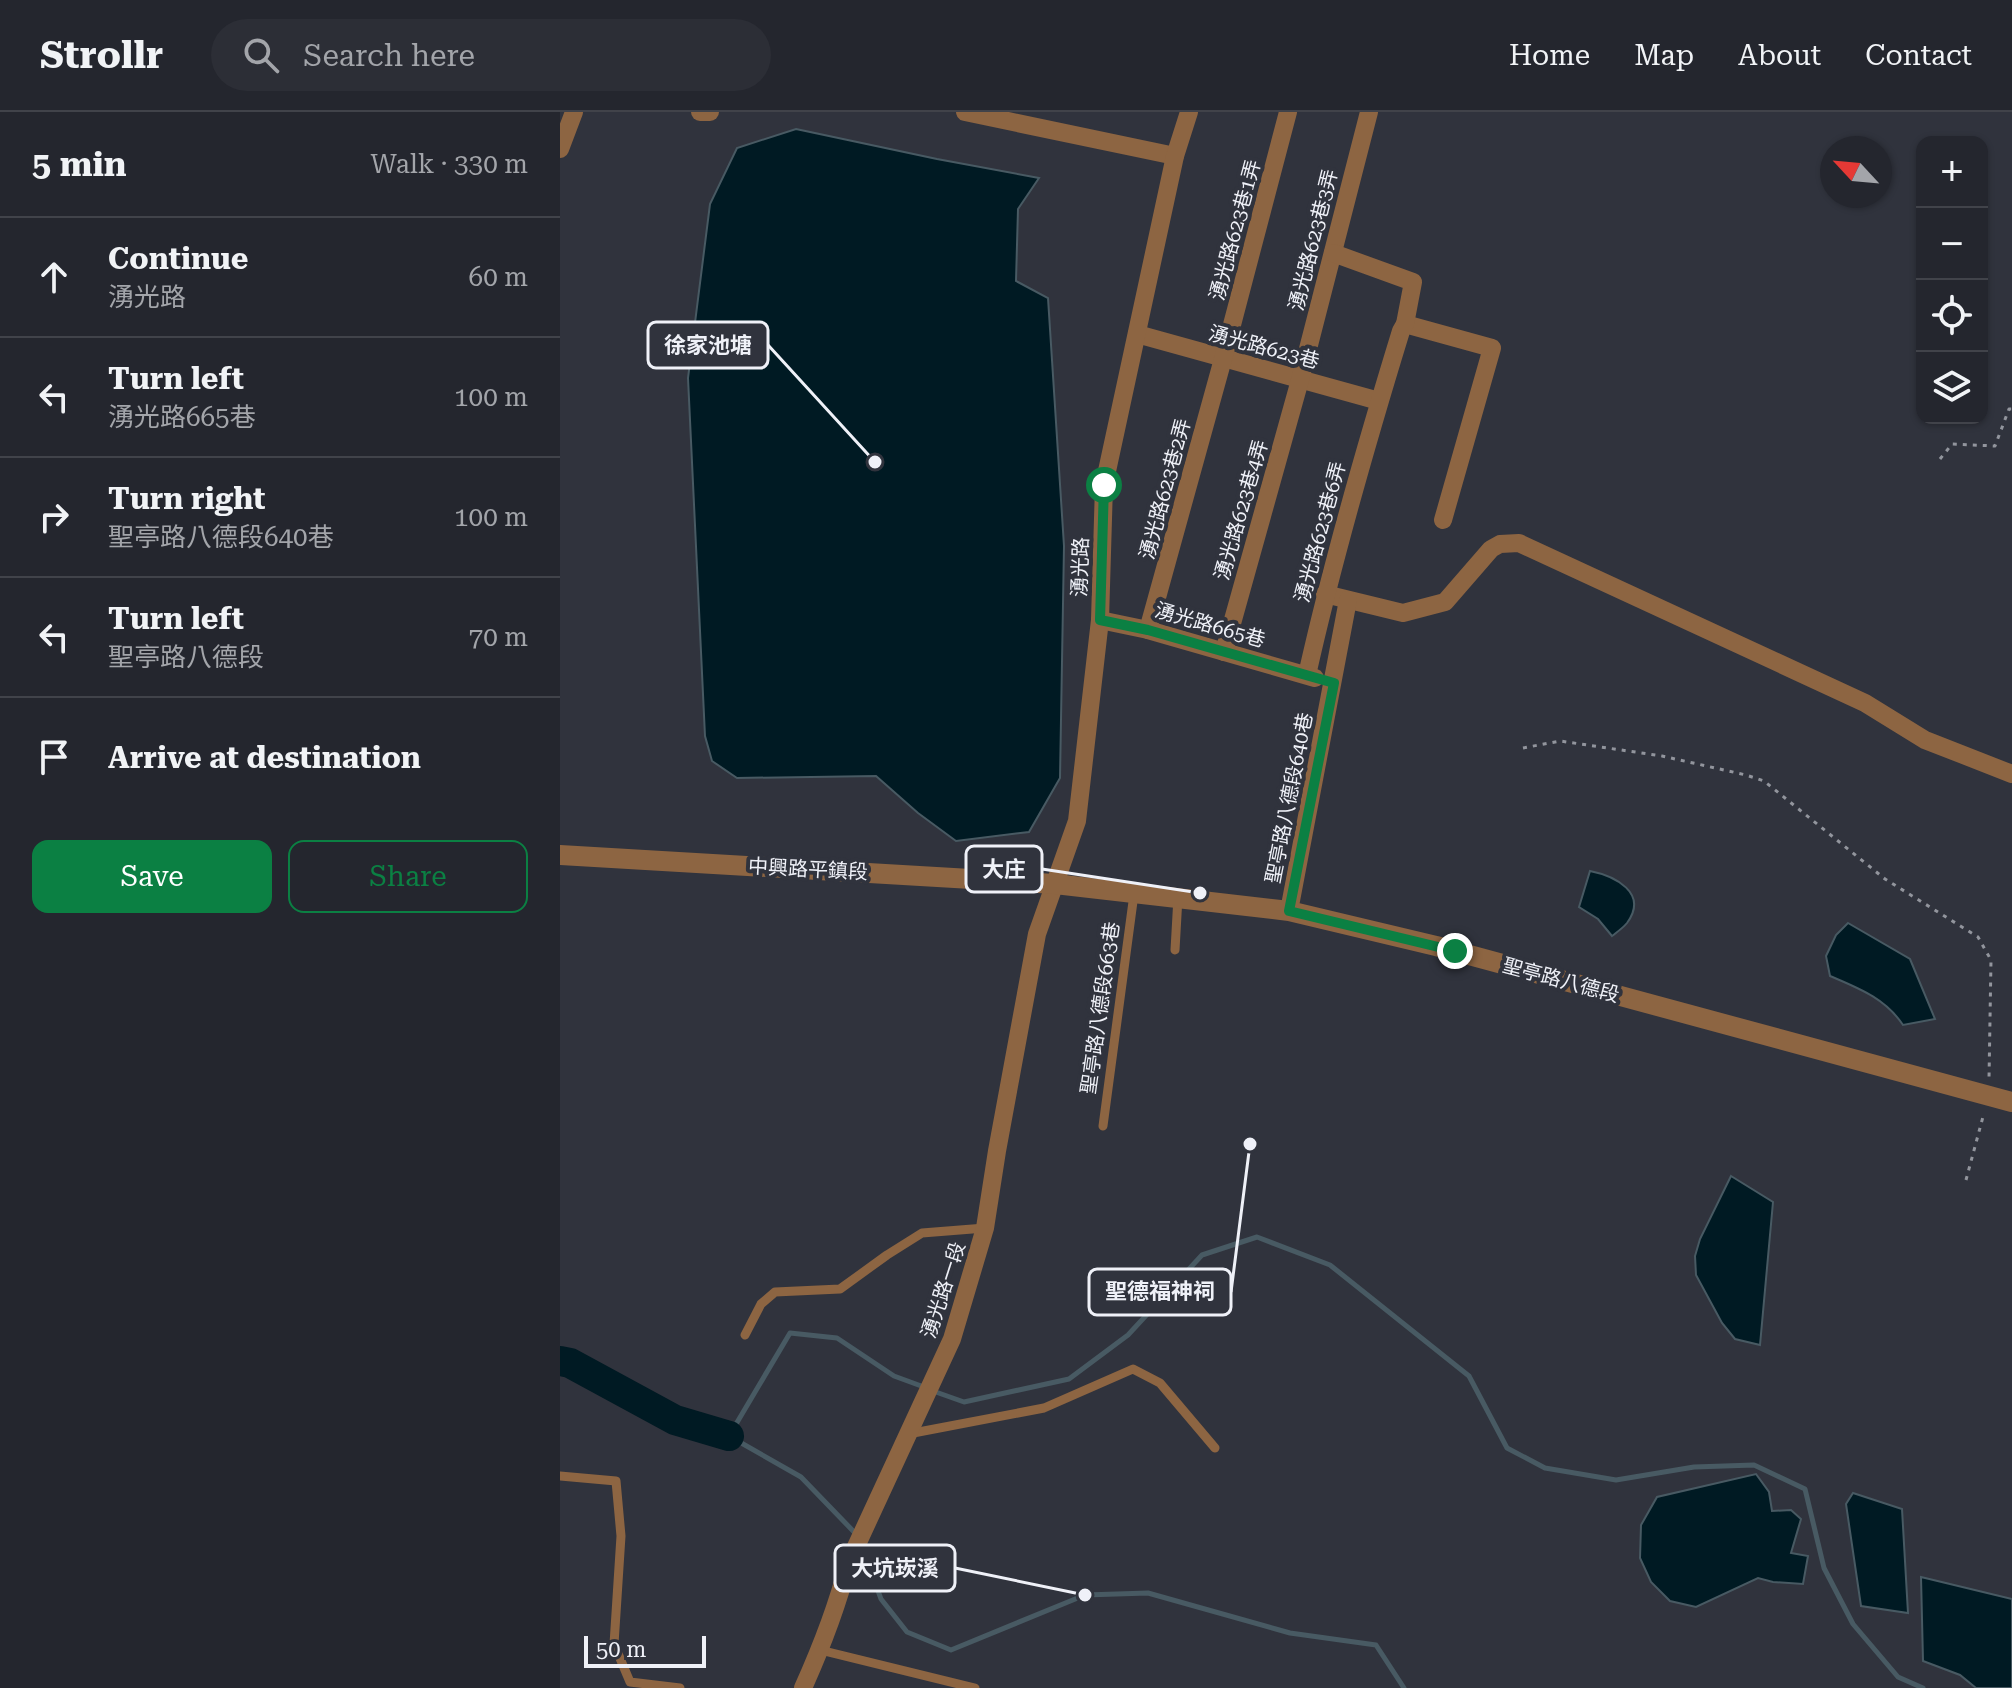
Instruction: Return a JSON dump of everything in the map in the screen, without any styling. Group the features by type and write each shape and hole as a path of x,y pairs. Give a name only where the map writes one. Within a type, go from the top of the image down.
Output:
{"street":[{"path":"560,149 574,112"},
{"path":"700,112 710,112"},
{"path":"965,112 1175,156"},
{"name":"湧光路","path":"1055,884 1077,821 1100,620 1104,485 1175,156 1189,112"},
{"name":"湧光路623巷1弄","path":"1223,359 1288,112"},
{"name":"湧光路623巷3弄","path":"1300,380 1369,112"},
{"name":"湧光路623巷6弄","path":"1307,675 1325,594 1379,401 1405,324 1413,282 1333,253"},
{"path":"1405,324 1492,348 1443,520"},
{"name":"湧光路623巷","path":"1137,334 1379,401"},
{"name":"湧光路623巷2弄","path":"1148,630 1223,359"},
{"name":"湧光路623巷4弄","path":"1224,652 1300,380"},
{"path":"1325,594 1403,613 1445,602 1491,549 1500,544 1519,543 1865,703 1925,740 2012,774"},
{"name":"聖亭路八德段640巷","path":"1289,911 1348,600"},
{"name":"湧光路665巷","path":"1100,620 1148,630 1334,683"},
{"name":"中興路平鎮段","path":"560,855 1055,884"},
{"name":"聖亭路八德段","path":"1055,884 1289,911 1436,946 2012,1102"},
{"name":"湧光路一段","path":"803,1688 820,1650 848,1564 952,1339 985,1228 1037,934 1055,884"}],"lane":[{"name":"聖亭路八德段663巷","path":"1103,1126 1134,894"},
{"path":"1175,950 1178,897"},
{"path":"745,1335 761,1304 775,1292 840,1289 922,1233 985,1228"},
{"path":"908,1434 1044,1408 1133,1369 1160,1383 1215,1448"},
{"path":"560,1476 616,1481 621,1536 614,1644 630,1685 680,1688"},
{"path":"820,1650 975,1688"}],"path":[{"path":"1940,459 1952,444 1995,446 2009,409 2012,409"},
{"path":"1523,748 1560,741 1662,756 1764,781 1885,879 1978,937 1991,960 1989,1096 1966,1180"}],"water":[{"path":"796,129 1039,178 1018,209 1016,281 1048,298 1064,546 1060,778 1029,832 956,841 876,776 737,778 712,761 705,736 688,378 710,204 737,148"},
{"path":"1590,871 1618,882 1632,895 1633,912 1625,925 1612,936 1598,919 1579,907"},
{"path":"1848,923 1910,959 1935,1019 1903,1025 1879,1001 1830,976 1826,956 1836,935"},
{"path":"1731,1176 1773,1202 1760,1345 1735,1339 1722,1323 1696,1275 1695,1256 1700,1239"},
{"path":"1756,1474 1769,1492 1772,1511 1791,1510 1801,1519 1791,1553 1808,1556 1803,1584 1758,1578 1696,1607 1670,1601 1651,1582 1640,1558 1641,1525 1657,1497"},
{"path":"1853,1493 1902,1509 1908,1613 1861,1606 1846,1504"},
{"path":"1921,1577 2012,1599 2012,1688 1976,1688 1960,1675 1923,1661"}],"waterway":[{"path":"933,1391 964,1402 1069,1379 1128,1335 1202,1255 1257,1237 1330,1265 1469,1376 1507,1448 1545,1468 1616,1480 1694,1467 1754,1465 1805,1489 1824,1568 1853,1624 1898,1677 1923,1688"},
{"path":"856,1534 801,1477 729,1436 790,1333 837,1338 894,1376 924,1387"},
{"path":"560,1361 570,1363 675,1420 729,1436"},
{"path":"862,1547 881,1599 907,1632 951,1650 1085,1595 1148,1593 1290,1633 1376,1645 1404,1688"}],"place":[{"name":"徐家池塘","path":"875,462"},
{"name":"大庄","path":"1200,893"},
{"name":"聖德福神祠","path":"1250,1144"},
{"name":"大坑崁溪","path":"1085,1595"}],"route":[{"path":"1104,485 1100,620 1148,630 1334,683 1289,911 1455,951"}]}
